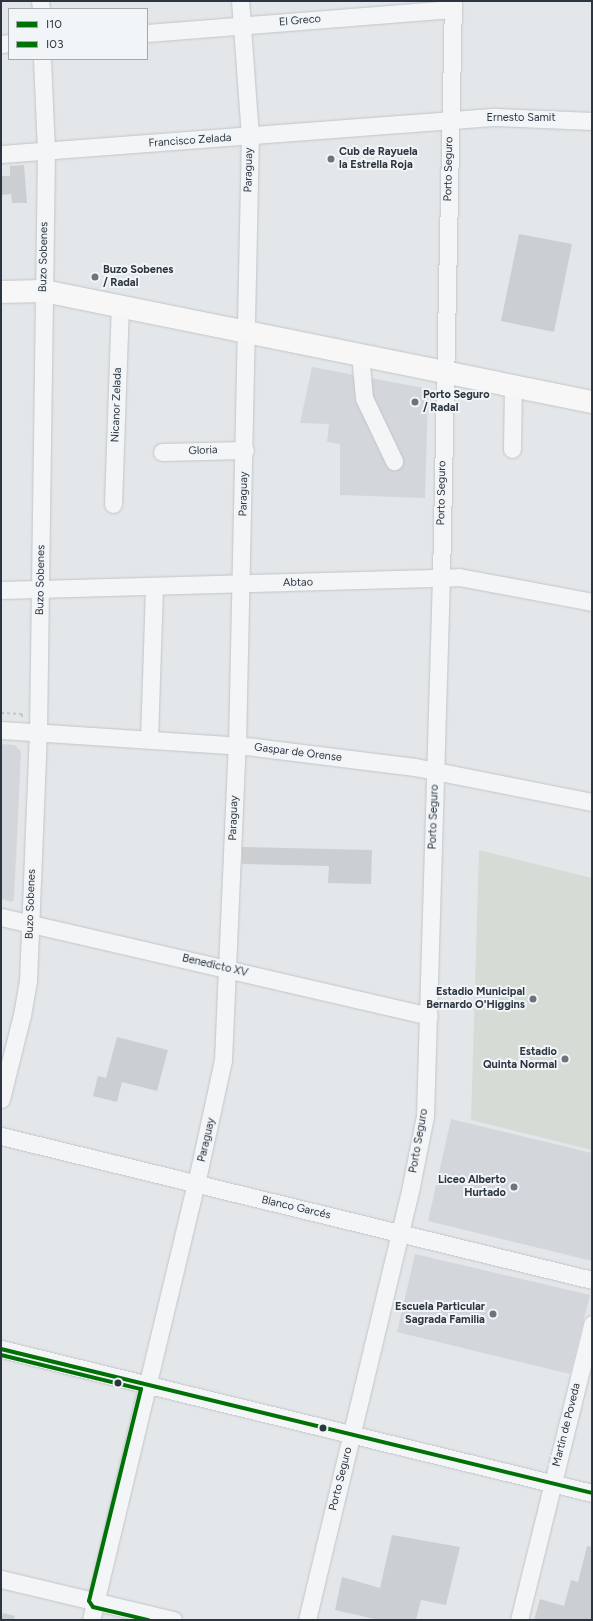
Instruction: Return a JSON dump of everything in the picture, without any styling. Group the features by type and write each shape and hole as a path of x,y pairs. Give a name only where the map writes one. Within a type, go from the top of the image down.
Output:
{"main road":[{"path":"1,292 44,291 592,402"}],"street":[{"name":"Paraguay","path":"91,1620 196,1184 221,1073 228,969 237,745 245,450 250,136 240,1"},
{"name":"El Greco","path":"148,33 241,26 453,5"},
{"name":"Porto Seguro","path":"307,1620 400,1233 424,1126 441,578 444,372 453,5"},
{"name":"Buzo Sobenes","path":"1,1099 25,1004 38,732 46,151 42,60"},
{"name":"Ernesto Samit","path":"450,120 517,116 592,121"},
{"name":"Francisco Zelada","path":"1,154 450,120"},
{"name":"Nicanor Zelada","path":"114,504 120,306"},
{"path":"360,354 364,398 394,461"},
{"path":"512,449 513,386"},
{"name":"Gloria","path":"162,452 245,450"},
{"name":"Abtao","path":"1,590 441,578 475,579 592,602"},
{"path":"149,739 154,586"},
{"name":"Gaspar de Orense","path":"1,730 237,745 435,771 592,802"},
{"name":"Benedicto XV","path":"1,917 428,1016"},
{"name":"Blanco Garcés","path":"1,1136 592,1280"},
{"name":"Martín de Poveda","path":"519,1620 592,1324"},
{"path":"1,1349 592,1493"},
{"path":"1,1579 173,1620"}],"shaded area":[{"path":"312,367 424,388 428,396 425,498 340,495 340,444 327,442 329,424 300,423"},
{"path":"1,744 15,745 21,752 14,900 11,902 1,899"},
{"name":"Estadio Municipal Bernardo O'Higgins","path":"479,850 592,878 592,1150 471,1120"},
{"name":"Liceo Alberto Hurtado","path":"451,1119 592,1153 592,1261 428,1221"},
{"name":"Escuela Particular Sagrada Familia","path":"415,1254 590,1295 570,1374 397,1332"}],"building":[{"path":"24,165 27,203 12,203 11,194 2,195 1,176 10,176 10,166"},
{"path":"519,234 572,244 554,332 501,321"},
{"path":"242,847 372,850 371,884 328,883 329,866 242,864"},
{"path":"117,1037 168,1050 157,1091 122,1082 117,1102 93,1096 98,1076 106,1078"},
{"path":"392,1535 460,1547 446,1605 421,1600 416,1620 379,1620 335,1610 342,1577 380,1588"},
{"path":"587,1546 592,1547 592,1620 534,1620 540,1599 564,1606 571,1580 578,1582"},
{"path":"3,1613 15,1616 14,1620 1,1620"}],"transit line":[{"name":"I10","path":"1,1349 592,1493"},
{"name":"I03","path":"1,1355 141,1389 89,1601 93,1607 148,1620"}],"place":[{"name":"Cub de Rayuela la Estrella Roja","path":"331,159"},
{"name":"Buzo Sobenes / Radal","path":"95,277"},
{"name":"Porto Seguro / Radal","path":"415,402"},
{"name":"Estadio Municipal Bernardo O'Higgins","path":"533,999"},
{"name":"Estadio Quinta Normal","path":"565,1059"},
{"name":"Liceo Alberto Hurtado","path":"514,1187"},
{"name":"Escuela Particular Sagrada Familia","path":"493,1314"}]}
